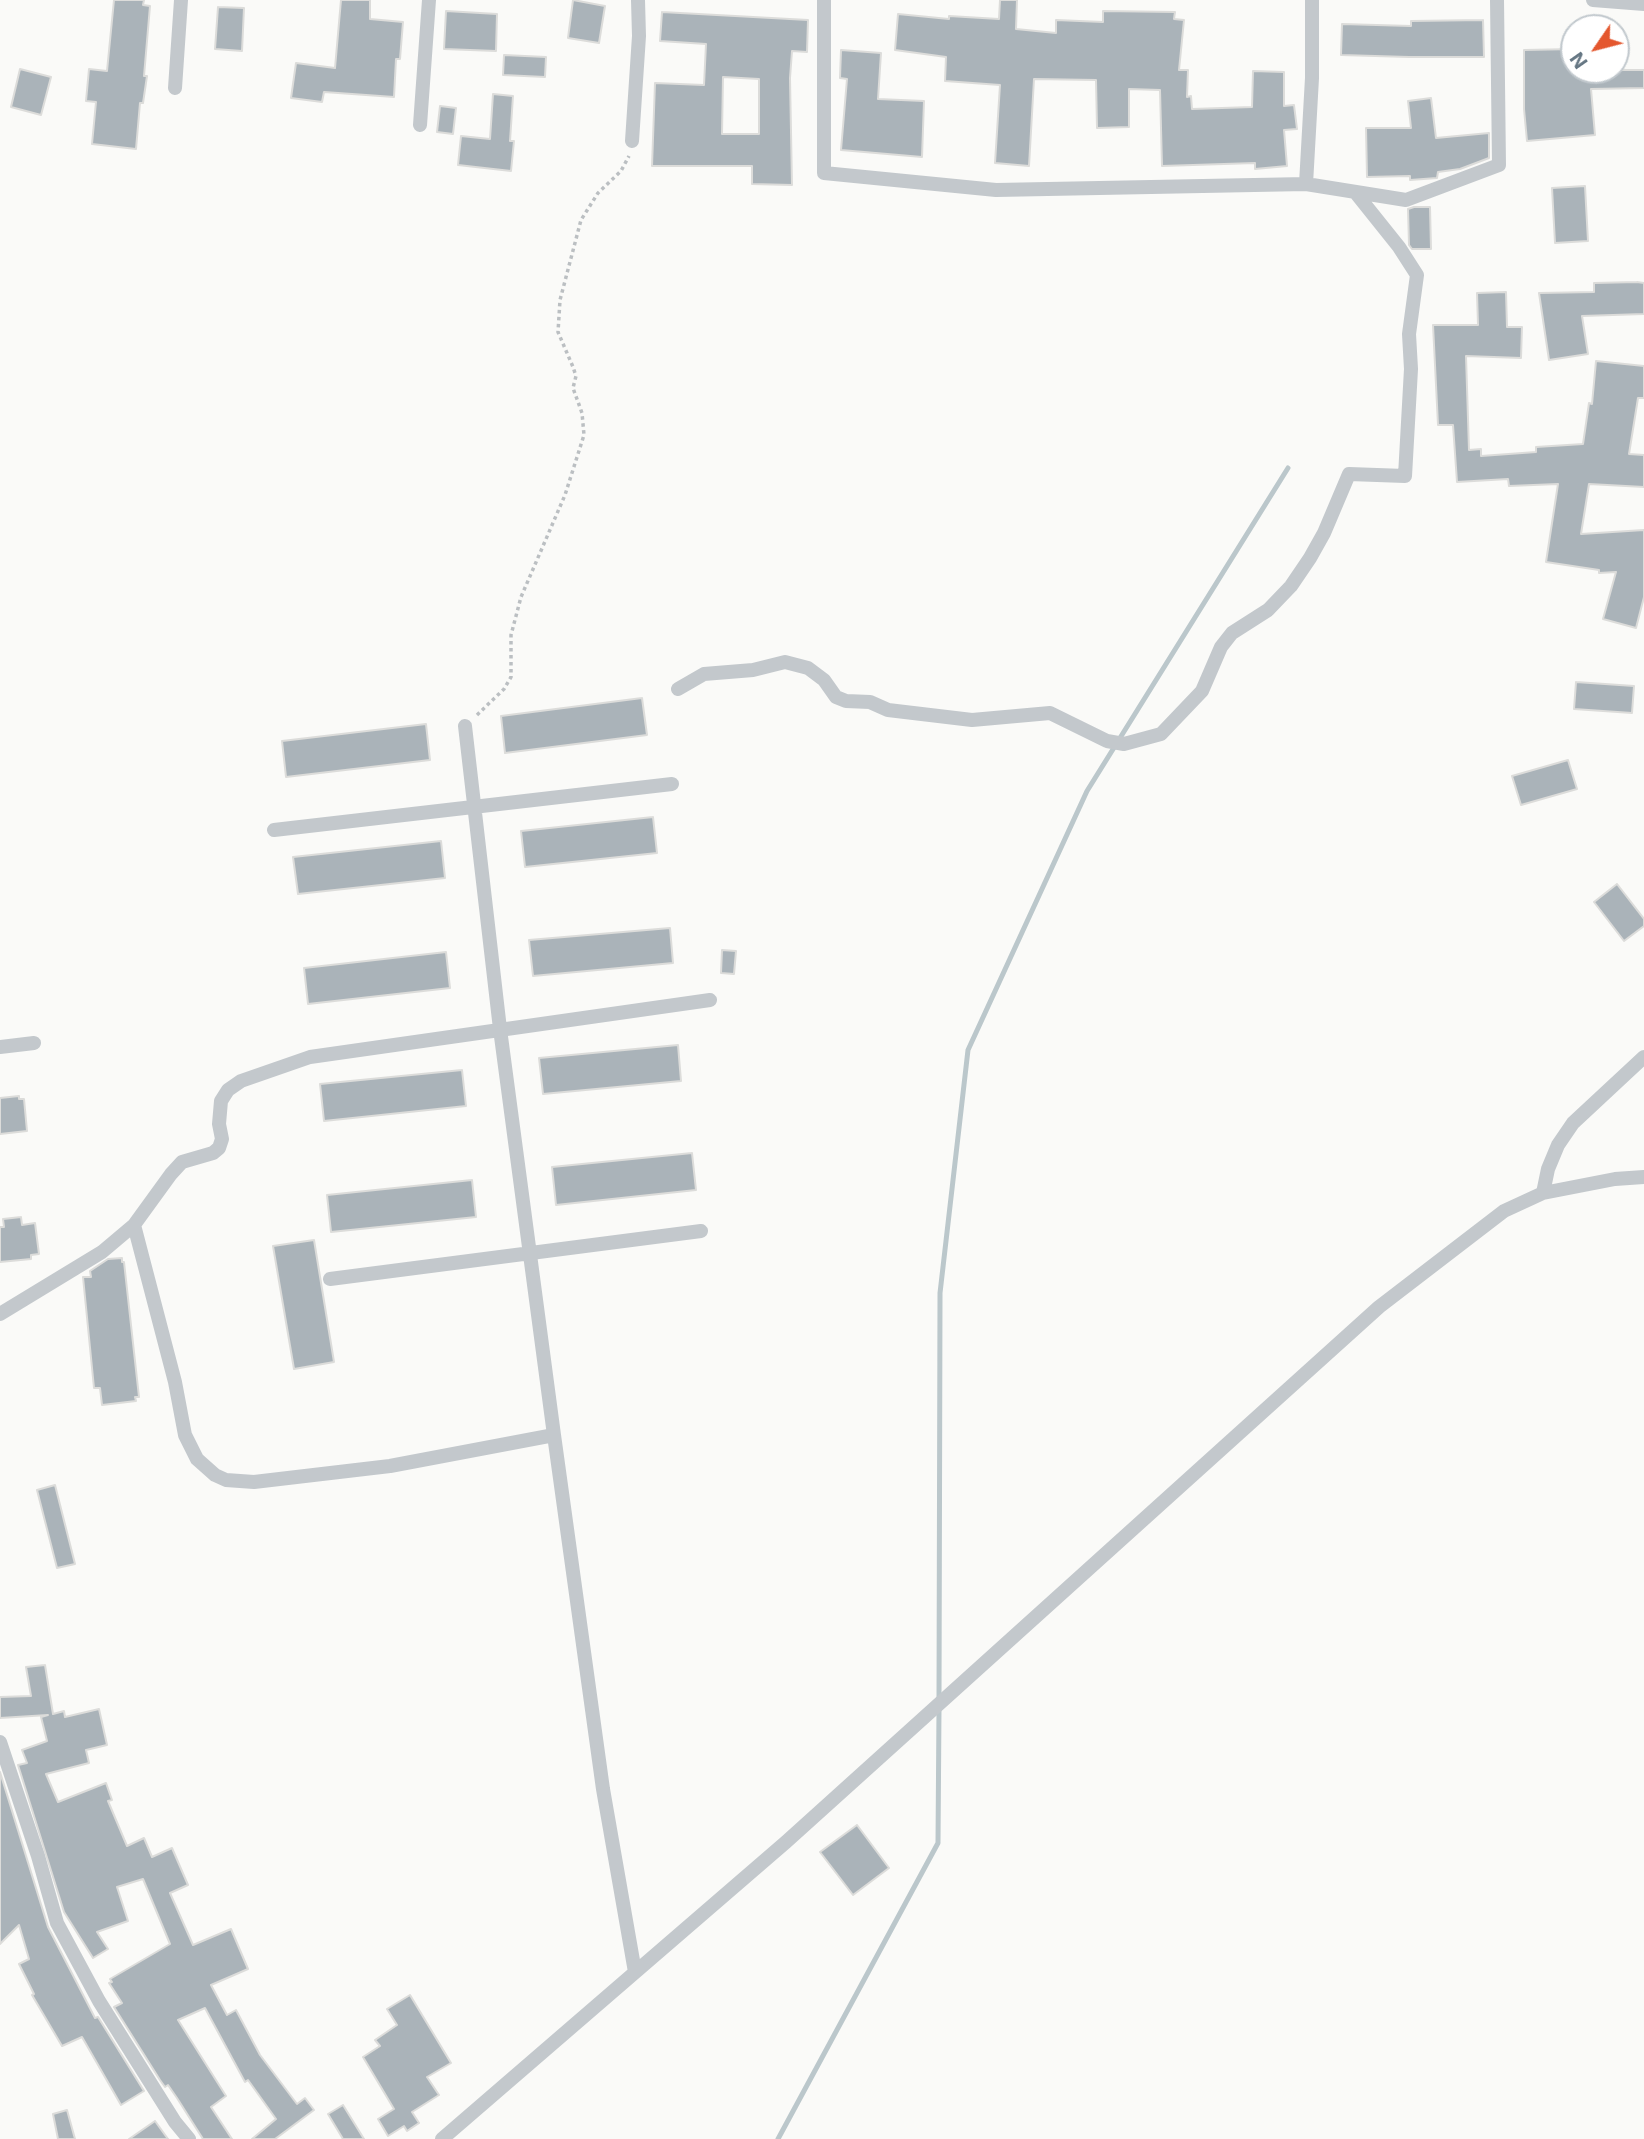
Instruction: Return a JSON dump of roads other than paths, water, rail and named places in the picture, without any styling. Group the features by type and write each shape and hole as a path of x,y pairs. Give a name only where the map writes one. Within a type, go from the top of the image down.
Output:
{"street":[{"path":"175,88 181,0"},
{"path":"421,125 429,0"},
{"path":"632,141 639,36 638,0"},
{"path":"824,0 824,173 996,190 1306,184 1406,200 1499,165 1497,0"},
{"path":"1306,184 1312,78 1312,0"},
{"path":"1593,0 1644,4"},
{"path":"678,689 704,674 753,670 785,662 808,668 824,680 836,697 846,701 870,702 888,710 972,720 1050,713 1107,741 1124,744 1161,734 1202,691 1221,647 1232,634 1268,610 1291,586 1324,533 1349,474 1405,476 1411,369 1409,334 1417,275 1399,247 1355,192"},
{"path":"465,726 499,1029 554,1435 603,1789 635,1972"},
{"path":"274,830 672,784"},
{"path":"0,1314 102,1252 134,1225 182,1162 213,1153 222,1139 219,1124 221,1101 228,1090 241,1081 310,1057 710,1000"},
{"path":"0,1047 34,1043"},
{"path":"1543,1193 1548,1169 1558,1144 1573,1124 1644,1058"},
{"path":"1548,1169 1563,1189"},
{"path":"442,2139 786,1842 1379,1307 1504,1211 1543,1193 1615,1179 1644,1177"},
{"path":"134,1225 175,1382 185,1435 197,1460 215,1475 226,1480 254,1482 390,1466 554,1435"},
{"path":"330,1279 701,1231"},
{"path":"0,1742 57,1923 99,2001 175,2122 189,2139"}],"waterway":[{"path":"939,1699 940,1293 968,1050 1087,791 1288,468"},
{"path":"778,2139 938,1843 939,1709"}]}
